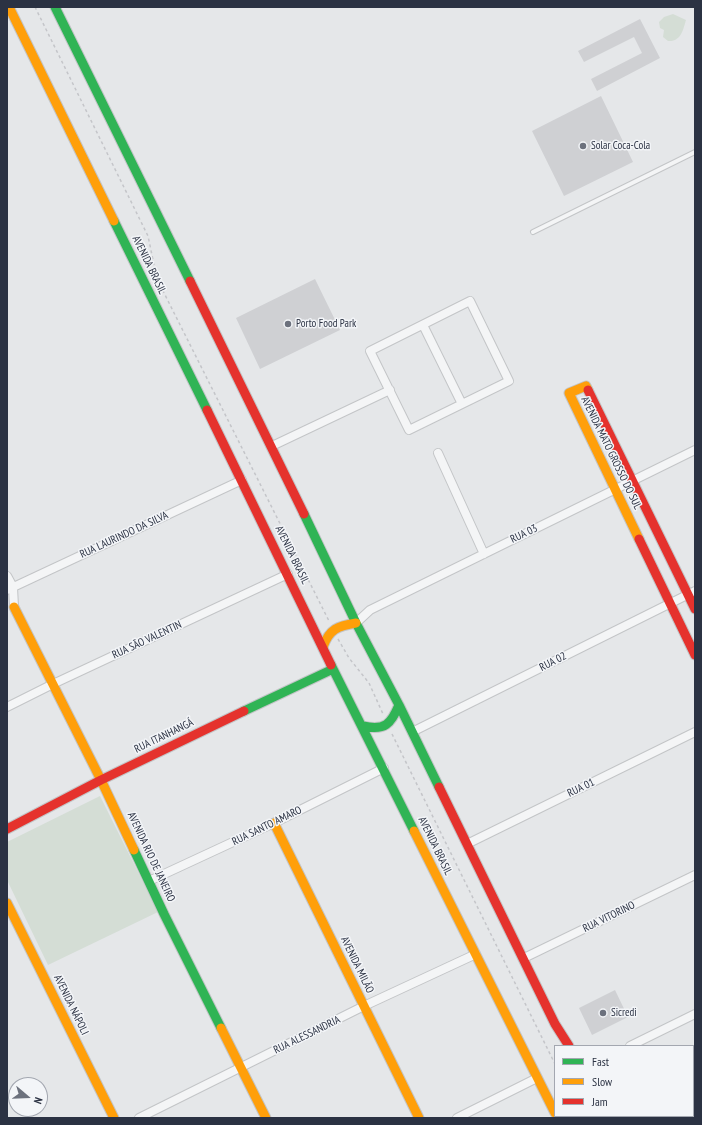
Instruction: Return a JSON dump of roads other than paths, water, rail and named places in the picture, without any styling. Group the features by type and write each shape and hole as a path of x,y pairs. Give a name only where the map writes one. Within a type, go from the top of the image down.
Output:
{"main road":[{"name":"AVENIDA BRASIL","path":"9,7 242,480 333,669 384,768 554,1111"},
{"path":"55,7 272,446 356,623 399,705 555,1024 568,1045"},
{"name":"AVENIDA MATO GROSSO DO SUL","path":"695,609 691,592 632,481 586,386 569,393 695,655"},
{"name":"AVENIDA RIO DE JANEIRO","path":"10,604 53,684 101,780 164,914 266,1118"},
{"path":"323,647 329,634 333,630 342,626 356,623"},
{"name":"RUA ITANHANGÁ","path":"7,829 101,780 333,669"},
{"path":"363,726 378,729 388,725 399,705"},
{"name":"AVENIDA MILÃO","path":"274,823 419,1118"},
{"name":"AVENIDA NÁPOLI","path":"7,903 114,1118"}],"street":[{"path":"470,301 509,381 409,430 370,351 422,324 470,301"},
{"path":"422,324 462,404"},
{"path":"272,446 390,390"},
{"name":"RUA 03","path":"356,623 370,610 695,450"},
{"path":"438,453 484,554"},
{"name":"RUA LAURINDO DA SILVA","path":"10,589 242,480"},
{"name":"RUA SÃO VALENTIN","path":"7,707 288,574"},
{"path":"7,576 10,589"},
{"name":"AVENIDA RIO DE JANEIRO","path":"10,589 10,604"},
{"name":"RUA 02","path":"412,732 691,592"},
{"name":"RUA 01","path":"467,844 695,732"},
{"name":"RUA SANTO AMARO","path":"149,881 274,823 384,768"},
{"name":"RUA VITORINO","path":"524,958 695,875"},
{"name":"RUA ALESSANDRIA","path":"139,1118 364,1006 476,954"},
{"path":"632,1045 695,1014"},
{"path":"457,1118 537,1078"}],"lane":[{"path":"532,232 695,152"}],"place":[{"name":"Solar Coca-Cola","path":"583,146"},
{"name":"Porto Food Park","path":"288,324"},
{"name":"Sicredi","path":"603,1013"}]}
